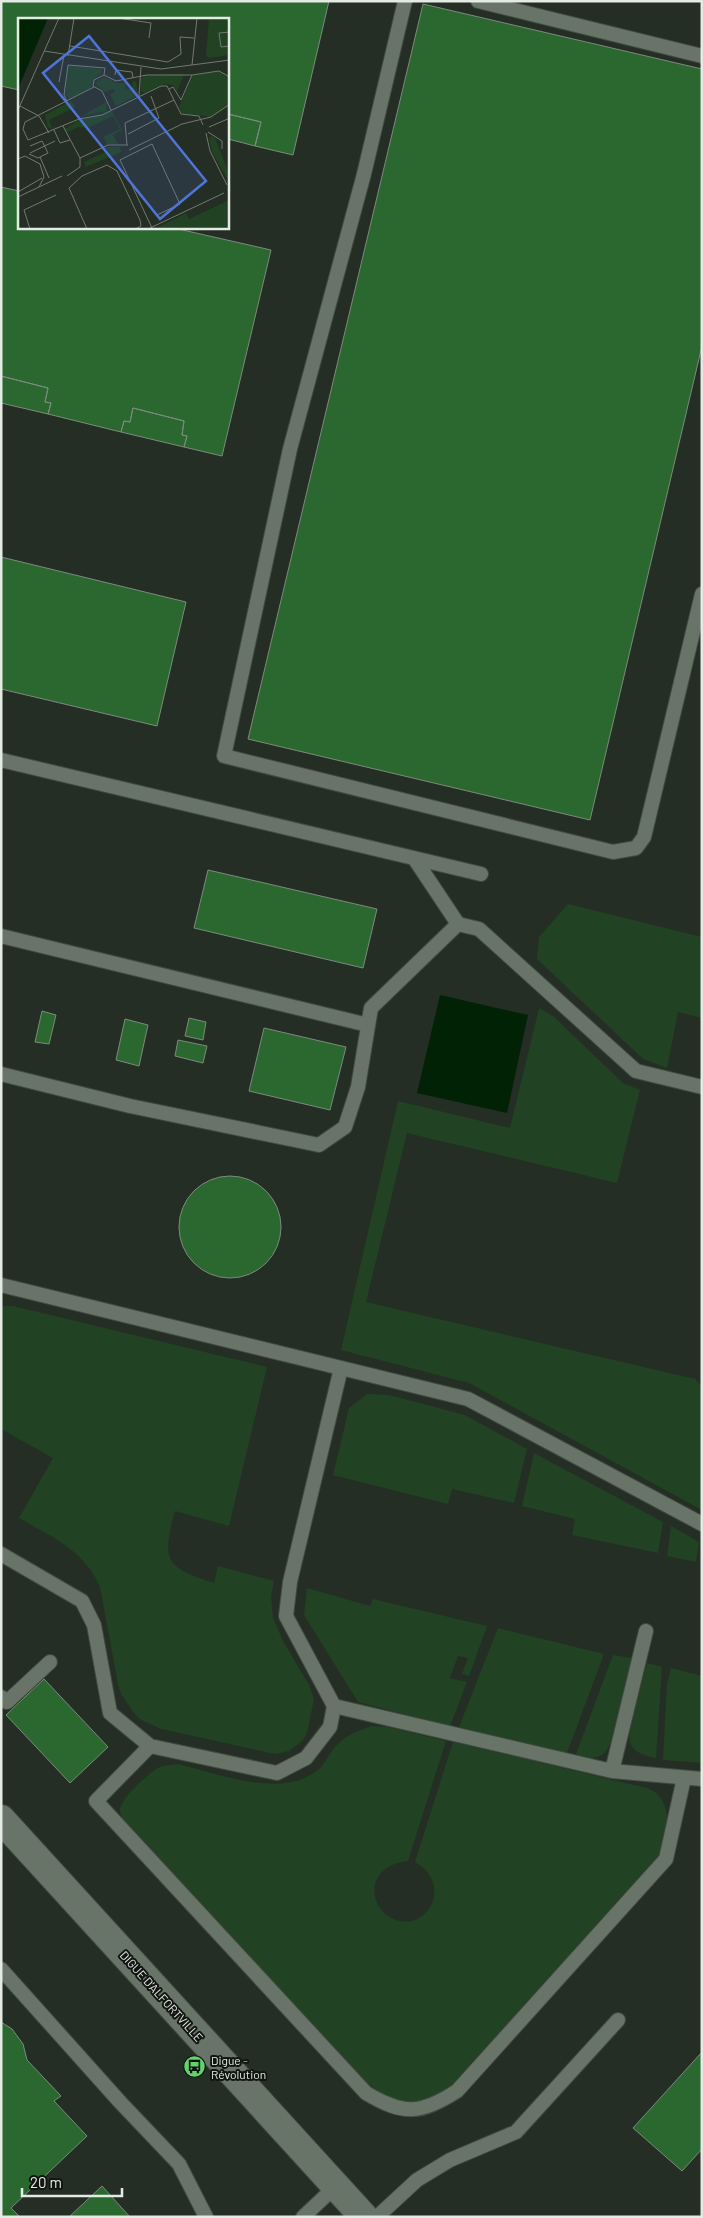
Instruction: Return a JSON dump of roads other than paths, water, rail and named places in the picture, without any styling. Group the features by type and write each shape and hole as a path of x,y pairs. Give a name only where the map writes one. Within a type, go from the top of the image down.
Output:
{"street":[{"name":"DIGUE D'ALFORTVILLE","path":"1,1819 364,2217"}],"lane":[{"path":"405,1 364,174 290,449 224,756 612,852 636,848 644,837 702,594"},
{"path":"478,1 702,56"},
{"path":"1,760 481,874"},
{"path":"414,858 458,924 479,929 636,1071 702,1087"},
{"path":"1,1074 130,1106 319,1145 345,1127 358,1087 371,1008 458,924"},
{"path":"1,936 368,1025"},
{"path":"1,1285 468,1399 702,1524"},
{"path":"1,1554 82,1601 94,1625 110,1713 150,1746 277,1773 306,1758 330,1727 334,1706 286,1616 290,1582 341,1368"},
{"path":"612,1771 646,1630"},
{"path":"1,1697 7,1702 50,1662"},
{"path":"334,1706 612,1771 702,1779"},
{"path":"150,1746 96,1801 366,2093 389,2106 408,2110 425,2108 441,2102 457,2091 666,1859 684,1778"},
{"path":"1,1969 120,2102 179,2164 206,2217"},
{"path":"377,2217 417,2180 450,2160 516,2132 618,2020"},
{"path":"303,2217 336,2186"}],"place":[{"name":"Digue - Révolution","path":"195,2067"}]}
